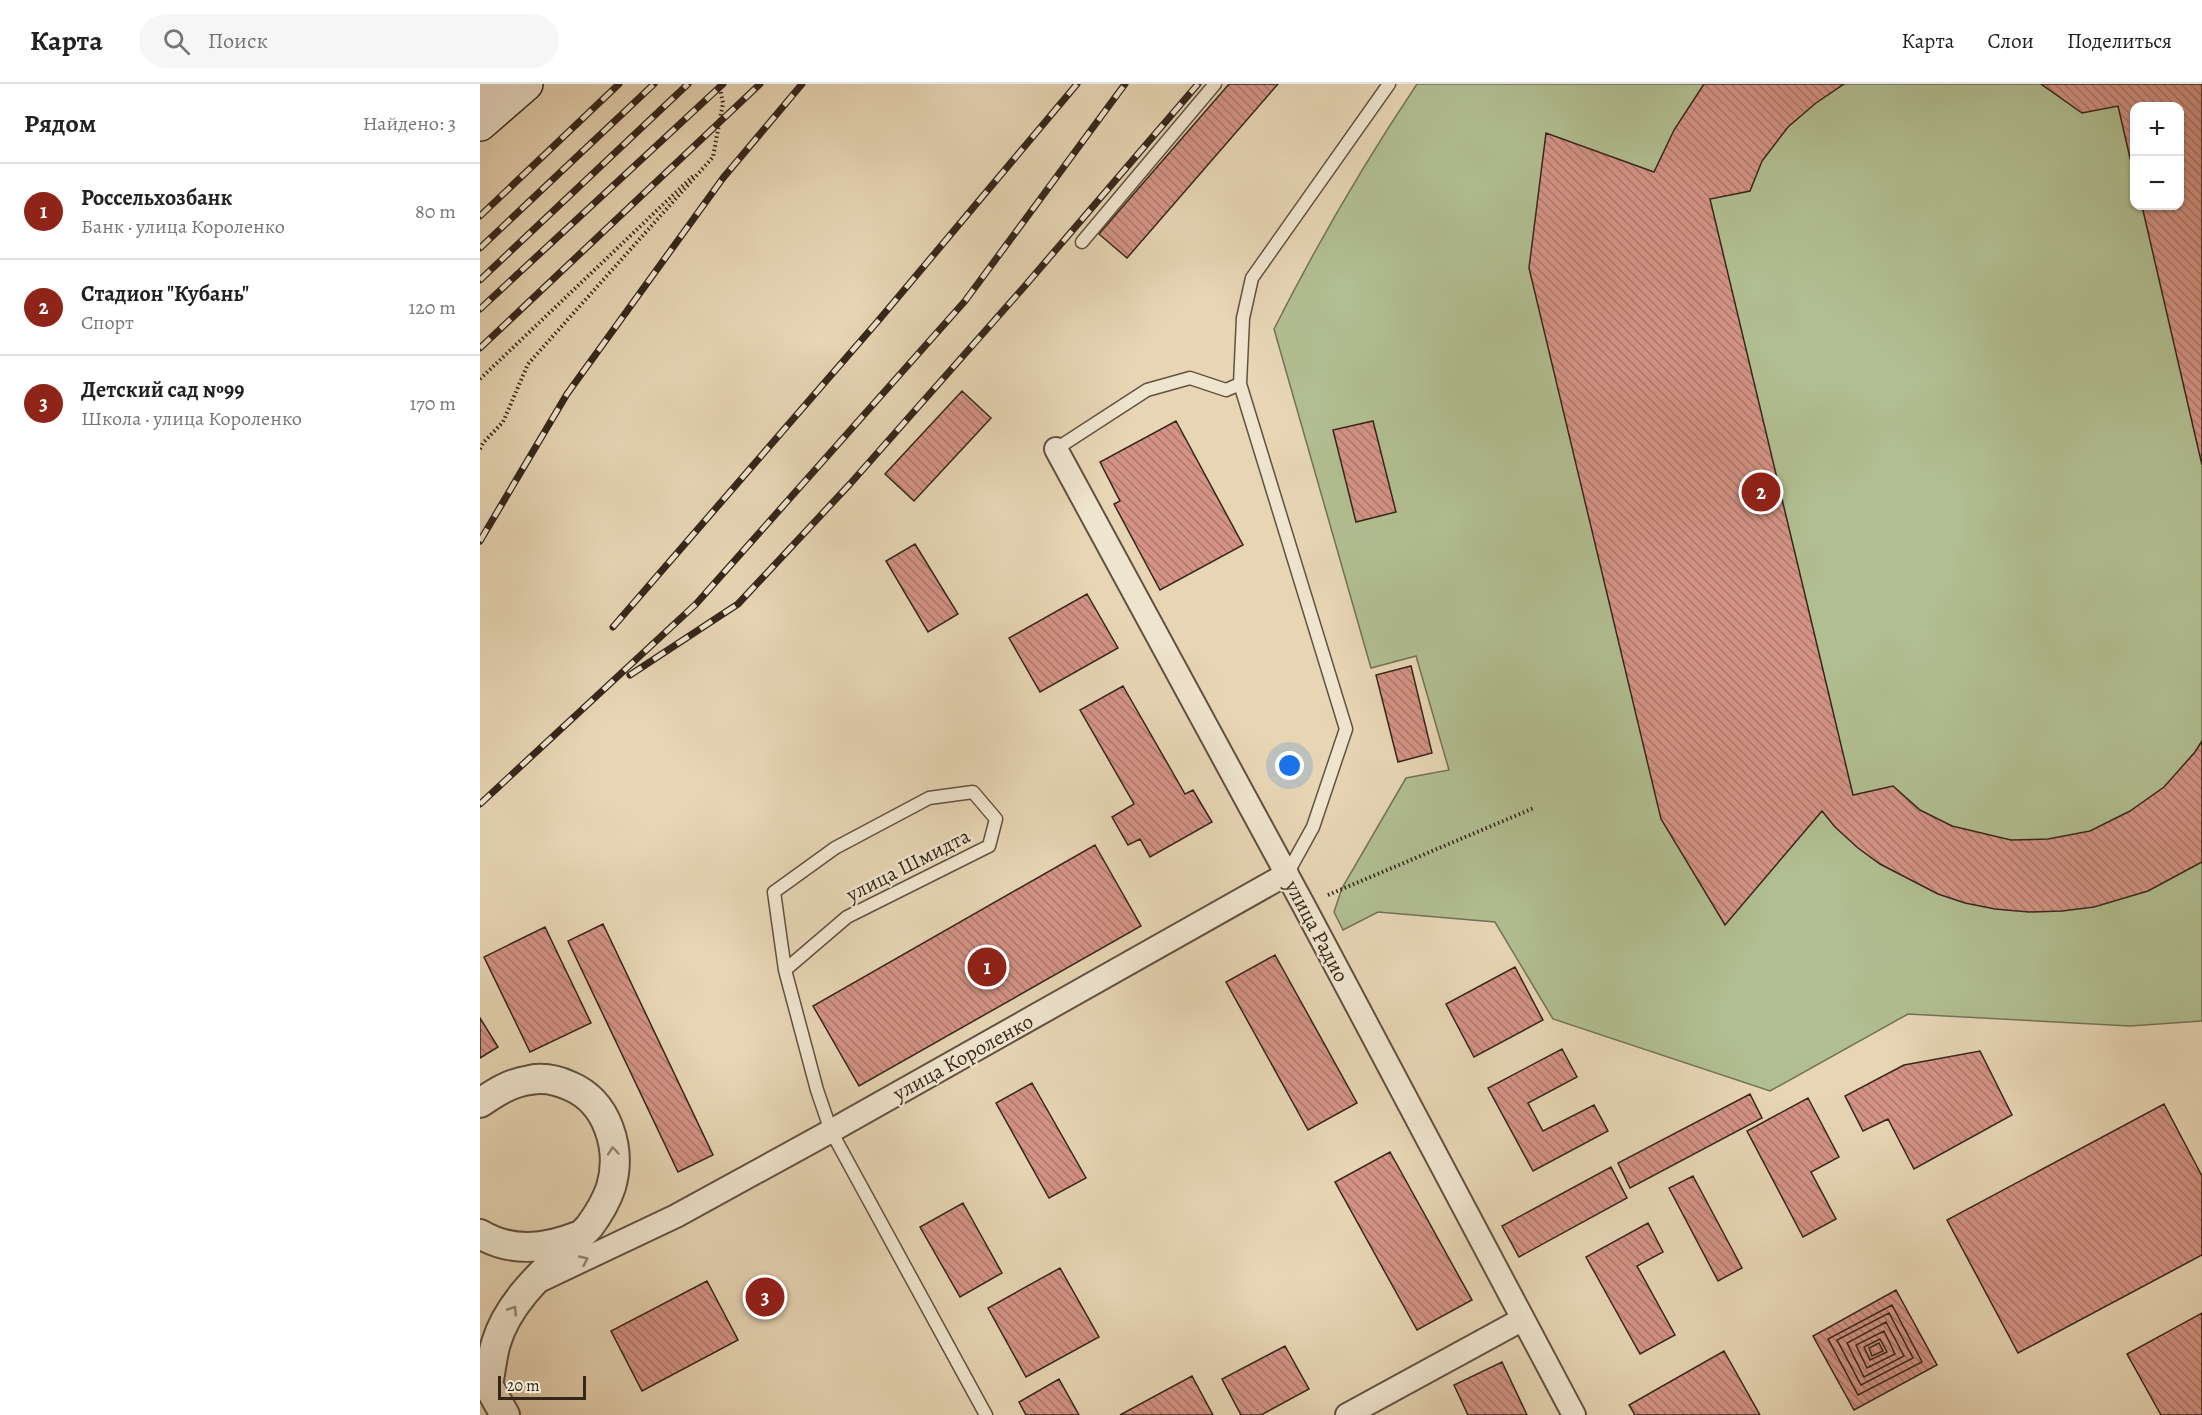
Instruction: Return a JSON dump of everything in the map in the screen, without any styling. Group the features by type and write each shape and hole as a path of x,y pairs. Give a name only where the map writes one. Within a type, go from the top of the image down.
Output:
{"main road":[{"path":"480,124 526,84"}],"street":[{"path":"480,98 496,84"},
{"name":"улица Радио","path":"1056,449 1287,874 1574,1415"},
{"name":"улица Короленко","path":"531,1285 636,1236 831,1131 1287,874"},
{"path":"480,1102 506,1086 531,1079 556,1080 579,1090 596,1104 607,1122 612,1140 614,1163 611,1186 603,1206 582,1234 531,1285 511,1311 496,1342 488,1385"},
{"path":"480,1234 511,1247 558,1244 582,1234"},
{"name":"улица Короленко","path":"582,1234 609,1238 636,1236"},
{"path":"1347,1415 1523,1319"},
{"path":"480,1336 488,1385 505,1415"}],"lane":[{"path":"1082,242 1215,84"},
{"path":"1287,874 1313,827 1346,729 1240,384 1243,318 1252,278 1389,84"},
{"path":"1056,449 1147,390 1190,378 1226,390 1240,384"},
{"name":"улица Шмидта","path":"785,970 847,917 988,846 996,819 973,792 929,798 835,848 774,892 785,970 817,1090 831,1131 986,1415"}],"path":[{"path":"480,449 483,442 503,422 528,364 713,157 723,103 719,84"},
{"path":"480,379 713,157"},
{"path":"1304,906 1534,808"}],"green space":[{"path":"1417,84 2202,84 2202,1021 2130,1026 1908,1014 1770,1091 1553,1019 1495,922 1378,912 1343,930 1334,912 1342,888 1406,778 1449,770 1416,656 1371,668 1274,329 1307,266 1378,144"}],"building":[{"path":"1229,84 1278,84 1127,258 1099,234"},
{"path":"1704,84 1844,84 1816,103 1788,127 1762,161 1750,191 1710,199 1853,795 1893,786 1920,810 1952,826 2011,840 2048,839 2090,831 2130,811 2164,787 2202,741 2202,862 2148,891 2094,907 2029,912 1995,909 1965,903 1938,894 1880,864 1835,827 1822,811 1725,925 1661,819 1529,268 1546,133 1654,172 1674,130"},
{"path":"2041,84 2202,84 2202,465 2143,210 2184,210 2184,102 2130,102 2130,158 2118,106 2082,113"},
{"path":"962,391 991,418 914,501 885,474"},
{"path":"1176,421 1243,545 1160,590 1114,504 1120,501 1100,462"},
{"path":"1373,421 1396,512 1356,522 1333,430"},
{"path":"915,544 958,614 928,632 886,561"},
{"path":"1087,594 1118,648 1040,692 1009,638"},
{"path":"1411,666 1432,753 1398,762 1376,675"},
{"path":"1123,686 1185,794 1193,790 1212,822 1150,857 1140,839 1128,845 1112,817 1134,804 1080,710"},
{"path":"1095,845 1141,926 859,1086 813,1006"},
{"path":"603,924 713,1155 678,1172 568,941"},
{"path":"545,927 591,1023 530,1052 484,957"},
{"path":"1275,955 1357,1103 1308,1130 1226,982"},
{"path":"1515,967 1543,1020 1474,1057 1446,1004"},
{"path":"480,1018 498,1047 480,1058"},
{"path":"1562,1049 1577,1077 1528,1103 1543,1131 1594,1105 1608,1131 1533,1171 1488,1088"},
{"path":"1980,1051 2012,1115 1914,1169 1888,1119 1863,1131 1845,1096 1904,1065"},
{"path":"1032,1083 1086,1178 1049,1198 996,1103"},
{"path":"1750,1094 1762,1118 1630,1188 1618,1163"},
{"path":"1808,1098 1839,1157 1811,1172 1836,1219 1803,1237 1747,1131"},
{"path":"2164,1104 2202,1176 2202,1255 2018,1353 1947,1220"},
{"path":"1390,1152 1472,1300 1417,1330 1335,1182"},
{"path":"1611,1167 1627,1198 1519,1257 1502,1226"},
{"path":"1693,1176 1742,1268 1718,1281 1669,1188"},
{"path":"963,1203 1002,1273 960,1297 920,1227"},
{"path":"1648,1223 1663,1252 1637,1266 1675,1335 1640,1354 1586,1257"},
{"path":"1060,1268 1099,1337 1026,1377 988,1308"},
{"path":"707,1281 738,1340 642,1391 611,1331"},
{"path":"1896,1290 1937,1365 1854,1410 1813,1336"},
{"path":"1892,1305 1922,1362 1858,1395 1828,1339"},
{"path":"1889,1313 1913,1358 1861,1385 1837,1340"},
{"path":"2202,1313 2202,1415 2161,1415 2127,1354"},
{"path":"1886,1322 1904,1356 1864,1377 1847,1343"},
{"path":"1884,1331 1895,1354 1867,1368 1856,1345"},
{"path":"1880,1339 1887,1352 1870,1360 1864,1347"},
{"path":"1879,1343 1883,1351 1872,1356 1869,1348"},
{"path":"1285,1346 1309,1389 1261,1415 1241,1415 1222,1379"},
{"path":"1724,1351 1760,1415 1635,1415 1629,1405"},
{"path":"1502,1362 1527,1415 1468,1415 1454,1385"},
{"path":"1192,1376 1213,1415 1120,1415"},
{"path":"1059,1379 1079,1415 1026,1415 1019,1402"}],"railway":[{"path":"480,216 619,84"},
{"path":"480,248 654,84"},
{"path":"480,280 688,84"},
{"path":"480,309 723,84"},
{"path":"480,348 760,84"},
{"path":"480,541 567,394 723,178 802,84"},
{"path":"613,627 878,321 1077,84"},
{"path":"480,804 696,604 965,301 1125,84"},
{"path":"630,675 738,604 850,484 1024,287 1198,84"}],"place":[{"name":"Стадион \"Кубань\"","path":"1761,492"},
{"name":"Россельхозбанк","path":"987,967"},
{"name":"Детский сад №99","path":"765,1297"}]}
